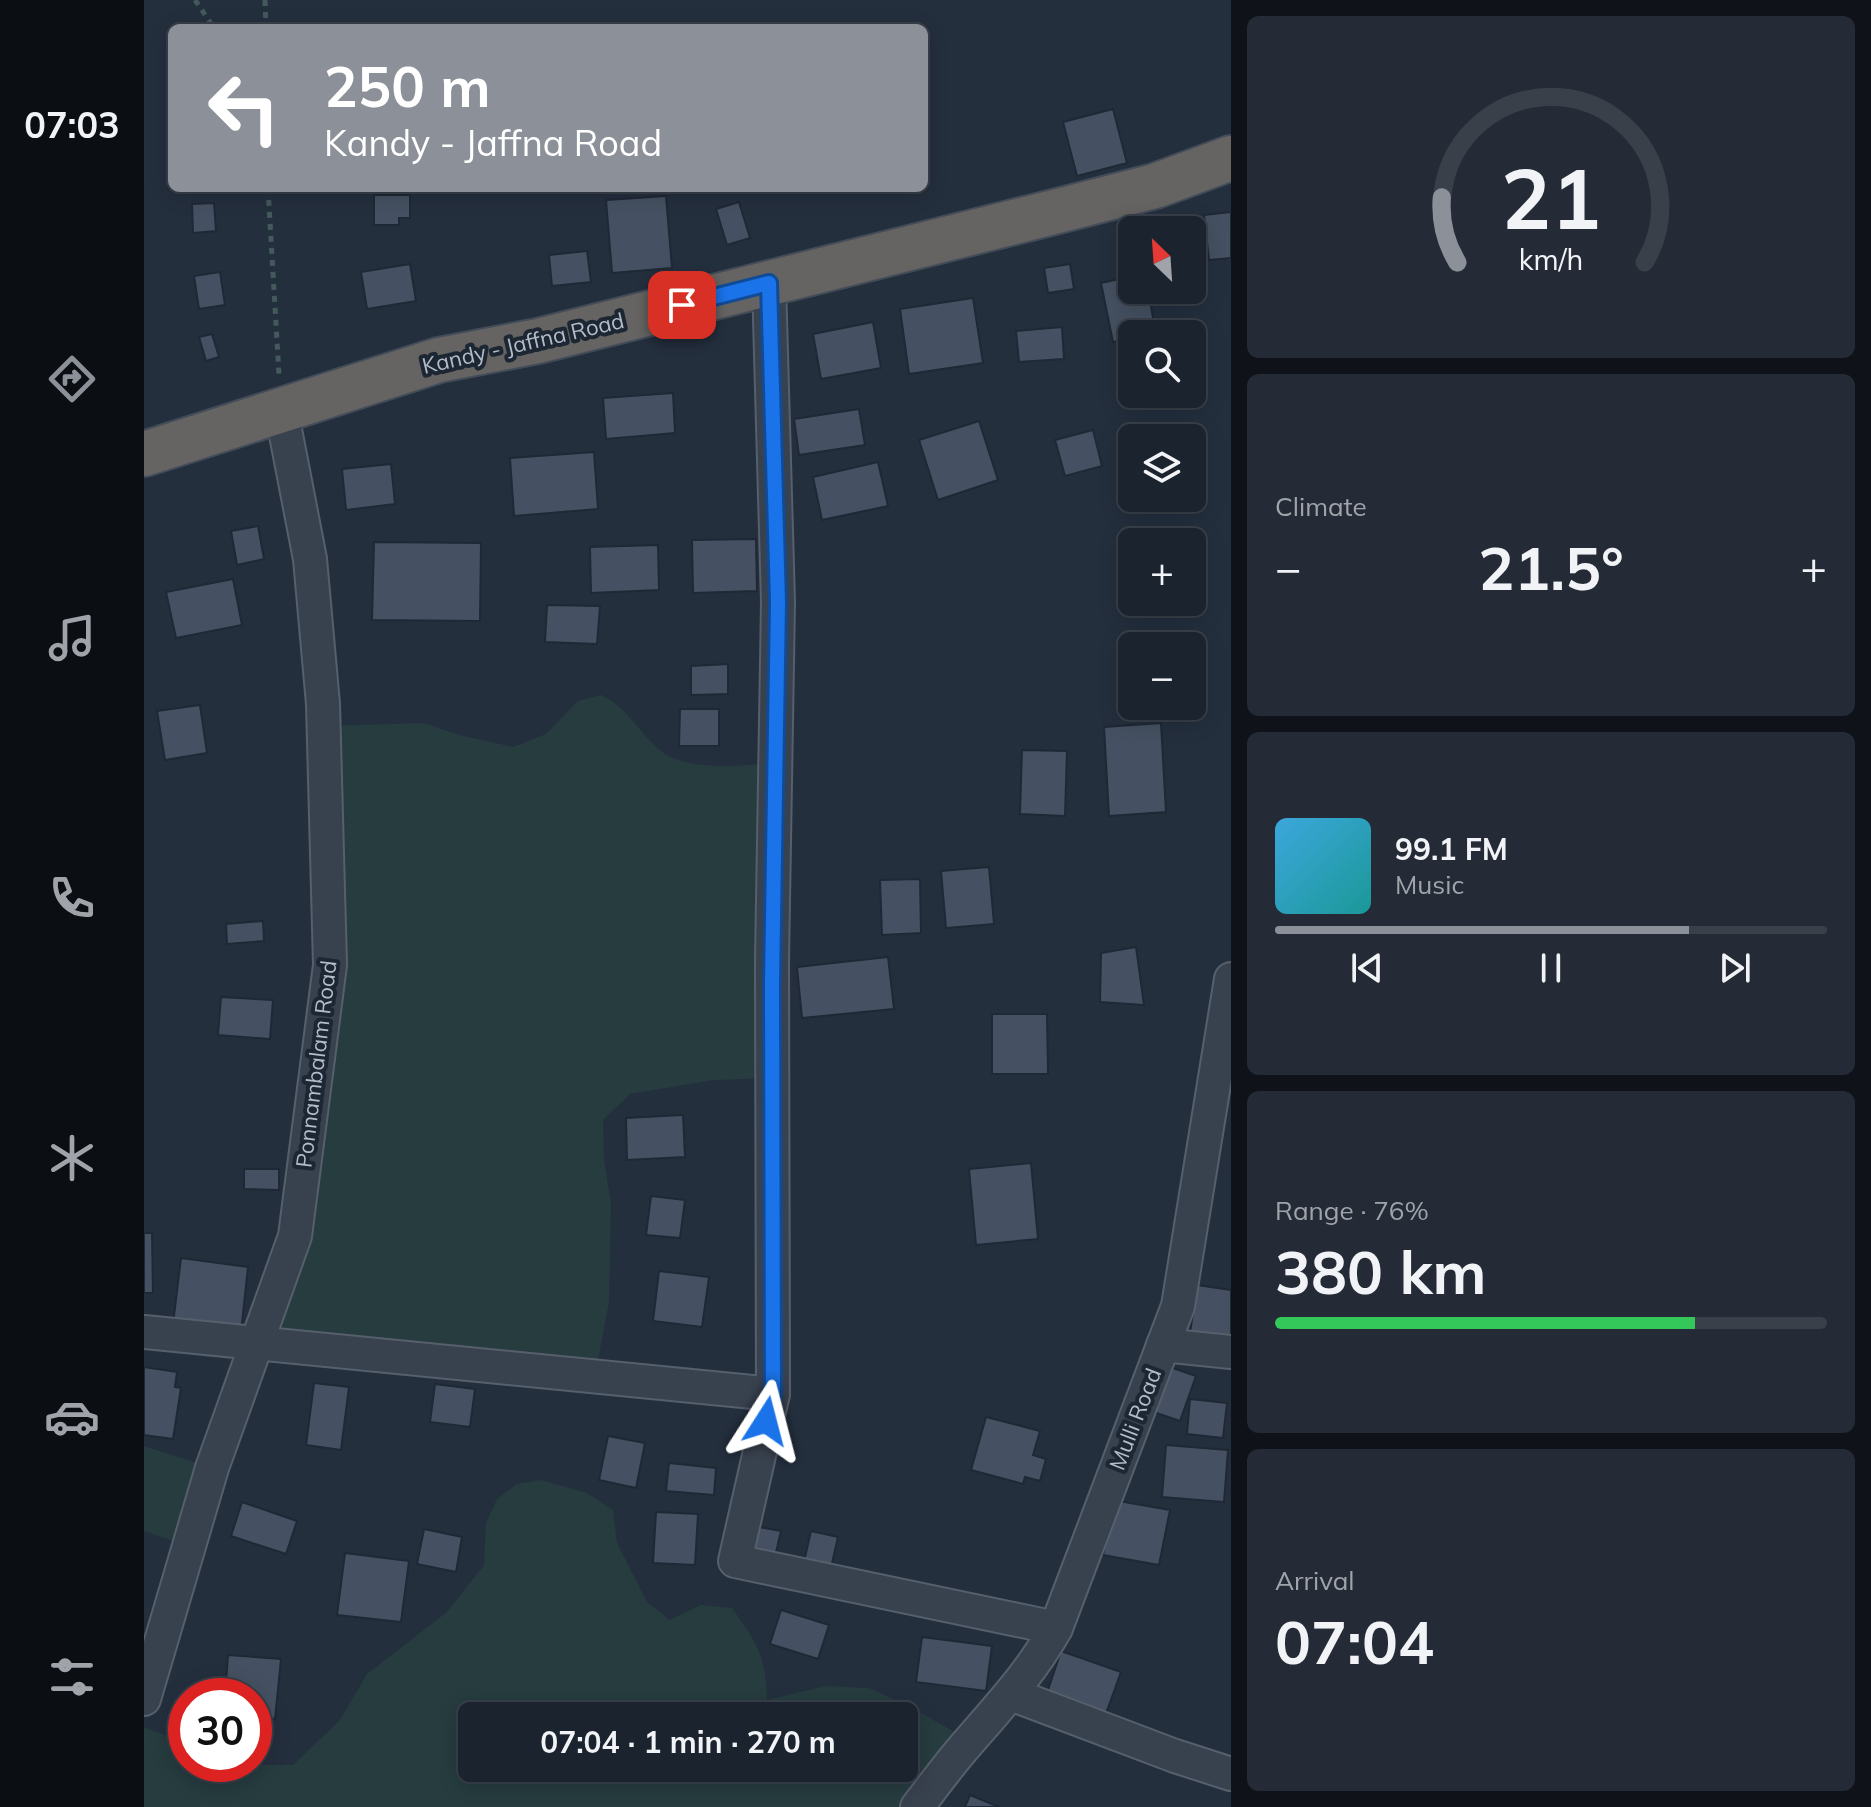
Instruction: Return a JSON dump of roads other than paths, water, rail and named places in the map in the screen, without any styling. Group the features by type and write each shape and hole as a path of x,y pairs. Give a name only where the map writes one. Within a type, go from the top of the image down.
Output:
{"highway":[{"name":"Kandy - Jaffna Road","path":"144,454 439,360 538,341 1155,186 1231,158"}],"street":[{"path":"769,283 778,602 772,975 773,1394 735,1561 1056,1628"},
{"name":"Ponnambalam Road","path":"144,1699 212,1468 295,1236 330,965 322,689 310,559 281,409"},
{"name":"Mulli Road","path":"917,1807 1011,1694 1042,1654 1056,1628 1178,1306 1231,979"},
{"path":"144,1332 773,1394"},
{"path":"1163,1345 1231,1352"},
{"path":"1011,1694 1231,1774"}]}
